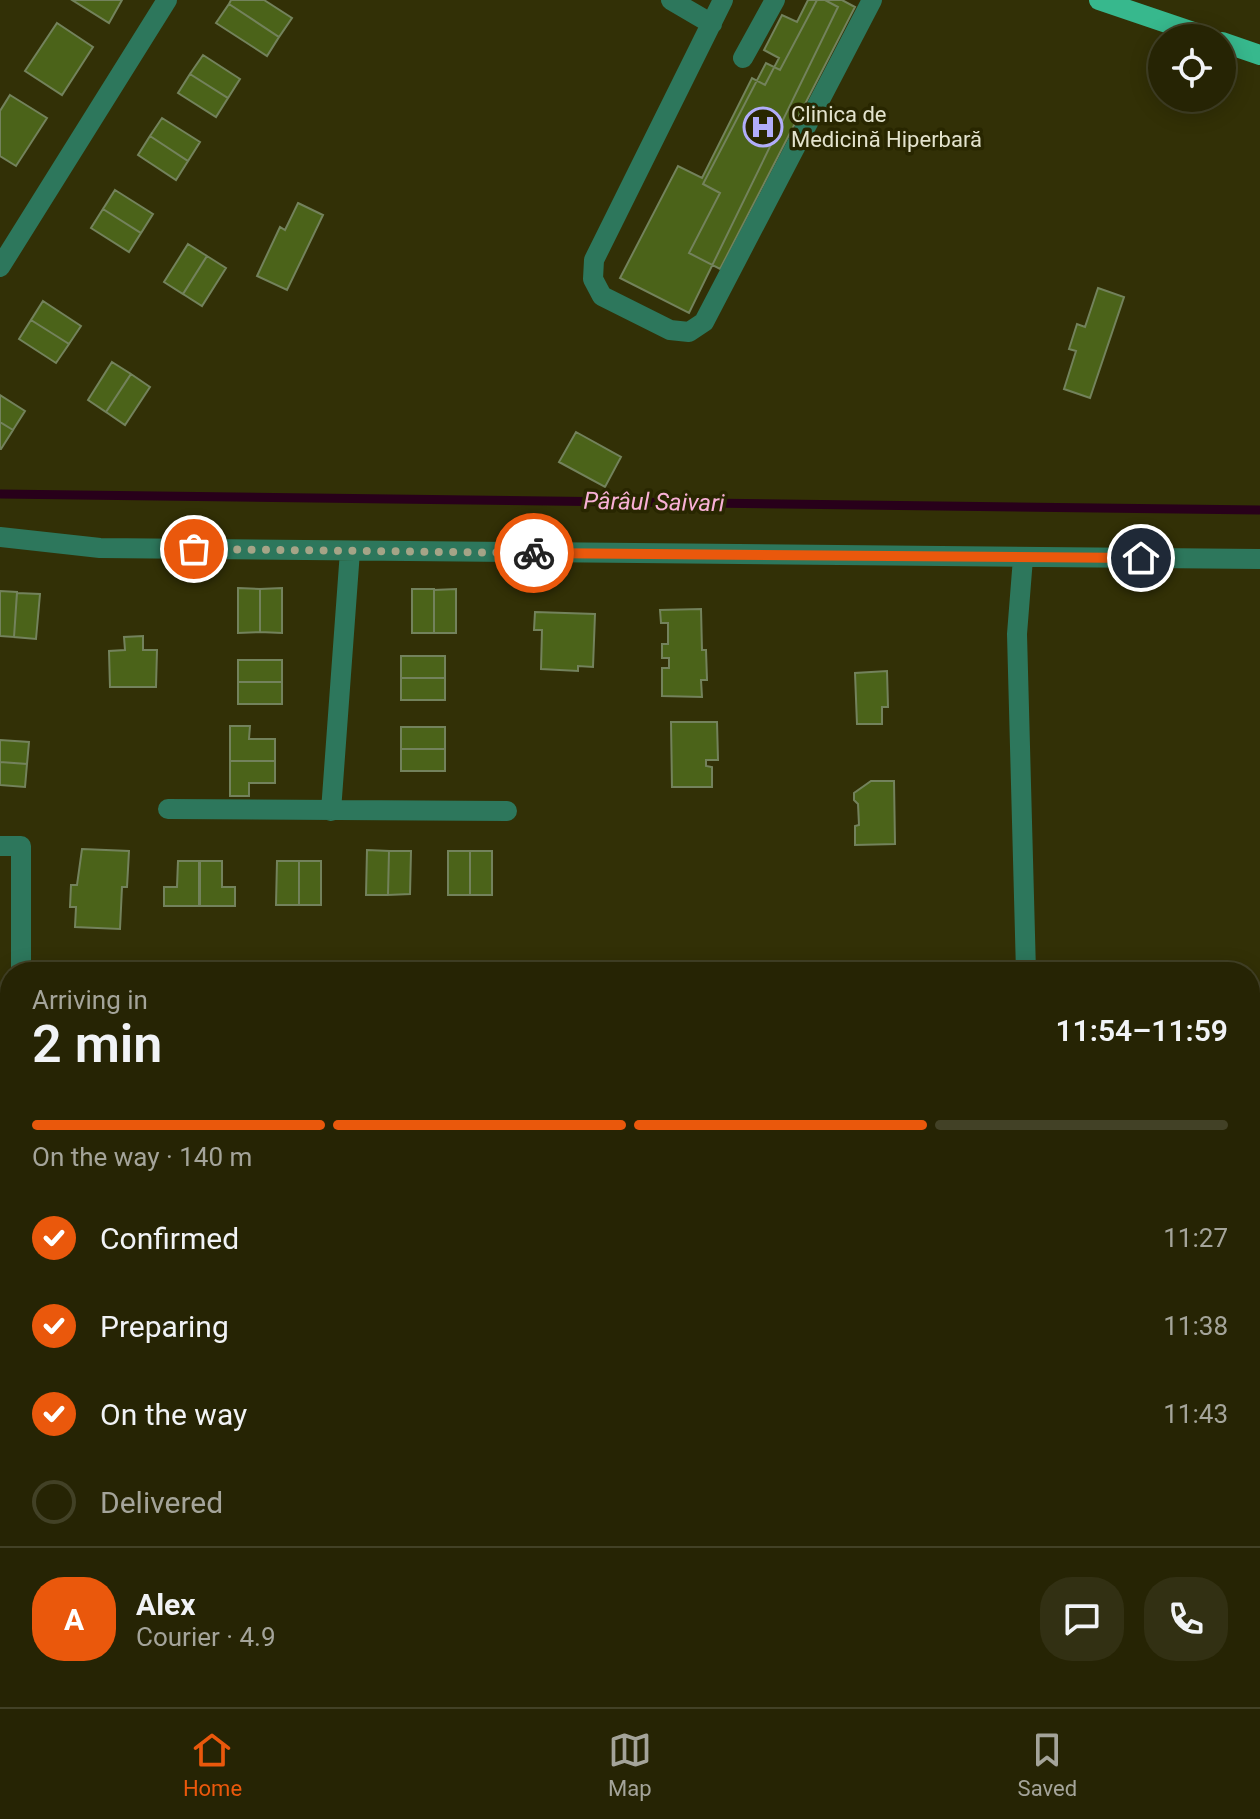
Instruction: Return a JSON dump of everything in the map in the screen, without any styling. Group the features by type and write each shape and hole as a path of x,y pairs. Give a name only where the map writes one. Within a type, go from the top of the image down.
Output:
{"main road":[{"path":"1099,0 1170,24"},
{"path":"1236,47 1260,55"}],"street":[{"path":"0,267 167,0"},
{"path":"671,0 712,24"},
{"path":"723,0 594,260 593,279 602,296 670,330 689,332 704,322 872,0"},
{"path":"743,58 775,0"},
{"path":"0,537 100,548 1260,559"},
{"path":"331,811 350,551"},
{"path":"1023,558 1017,634 1026,962"},
{"path":"168,809 507,811"},
{"path":"0,846 21,846 21,962"}],"building":[{"path":"72,0 122,0 109,23"},
{"path":"231,0 264,0 292,18 279,37 229,4"},
{"path":"808,0 825,0 838,7 689,313 620,278 678,166 702,178 752,78 765,85 779,58 764,50 782,15 797,22"},
{"name":"Clinica de Medicină Hiperbară","path":"817,0 842,0 855,7 720,269 689,253 720,193 703,184 766,63 780,70"},
{"path":"229,4 279,37 267,56 216,23"},
{"path":"57,23 93,47 62,95 25,71"},
{"path":"203,55 240,79 228,98 190,74"},
{"path":"190,74 228,98 216,117 178,93"},
{"path":"10,95 47,118 16,166 0,156 0,111"},
{"path":"162,118 200,142 188,161 150,136"},
{"path":"150,136 188,161 176,180 138,155"},
{"path":"115,190 153,214 141,233 103,209"},
{"path":"298,203 323,215 287,290 257,276 280,227 285,230"},
{"path":"103,209 141,233 129,252 91,228"},
{"path":"188,244 207,256 183,294 164,282"},
{"path":"207,256 226,268 202,306 183,294"},
{"path":"1098,288 1124,297 1090,398 1064,389 1076,351 1069,349 1077,324 1085,327"},
{"path":"43,301 81,326 69,344 31,320"},
{"path":"31,320 69,344 56,363 19,339"},
{"path":"112,362 131,374 106,412 88,400"},
{"path":"131,374 150,387 125,425 106,412"},
{"path":"0,395 25,411 13,430 0,422"},
{"path":"0,422 13,430 1,449 0,449"},
{"path":"576,432 621,457 605,487 559,462"},
{"path":"238,588 260,589 260,632 238,633"},
{"path":"282,588 282,633 260,632 260,589"},
{"path":"412,589 434,589 434,633 412,633"},
{"path":"456,589 456,633 434,633 434,590"},
{"path":"0,591 17,592 14,637 0,636"},
{"path":"17,593 40,594 36,639 14,637"},
{"path":"701,609 702,650 706,650 707,680 701,680 702,697 662,696 662,668 669,668 669,658 662,658 662,644 668,644 668,623 661,623 660,610"},
{"path":"535,612 595,614 593,667 578,666 578,671 541,669 542,630 534,630"},
{"path":"143,636 143,650 157,650 156,687 110,687 109,651 125,650 124,637"},
{"path":"401,656 445,656 445,678 401,678"},
{"path":"238,660 282,660 282,682 238,682"},
{"path":"887,671 888,707 882,707 882,724 857,724 855,673"},
{"path":"401,678 445,678 445,700 401,700"},
{"path":"238,682 282,682 282,704 238,704"},
{"path":"671,722 717,722 718,760 706,760 706,766 712,767 712,787 672,787"},
{"path":"230,726 250,726 249,739 275,739 275,761 230,761"},
{"path":"401,727 445,727 445,749 401,749"},
{"path":"0,740 29,742 27,764 0,762"},
{"path":"401,749 445,749 445,771 401,771"},
{"path":"230,761 275,761 275,783 249,783 249,796 230,796"},
{"path":"0,762 27,764 25,787 0,785"},
{"path":"871,781 894,781 895,844 855,845 855,826 859,825 854,793"},
{"path":"82,849 129,851 127,887 122,887 120,929 75,927 76,907 70,907 71,885 77,885"},
{"path":"367,850 389,851 388,895 366,895"},
{"path":"389,851 411,851 410,894 388,895"},
{"path":"448,851 470,851 470,895 448,895"},
{"path":"470,851 492,851 492,895 470,895"},
{"path":"178,861 199,861 199,906 164,906 164,887 177,887"},
{"path":"200,861 222,861 222,887 235,887 235,906 200,906"},
{"path":"277,861 299,861 299,905 276,905"},
{"path":"299,861 321,861 321,905 299,905"}],"waterway":[{"name":"Pârâul Saivari","path":"0,494 1260,510"}],"way so far":[{"path":"194,549 534,553"}],"place":[{"name":"Clinica de Medicină Hiperbară","path":"763,127"}],"route":[{"path":"534,553 1141,558"}]}
